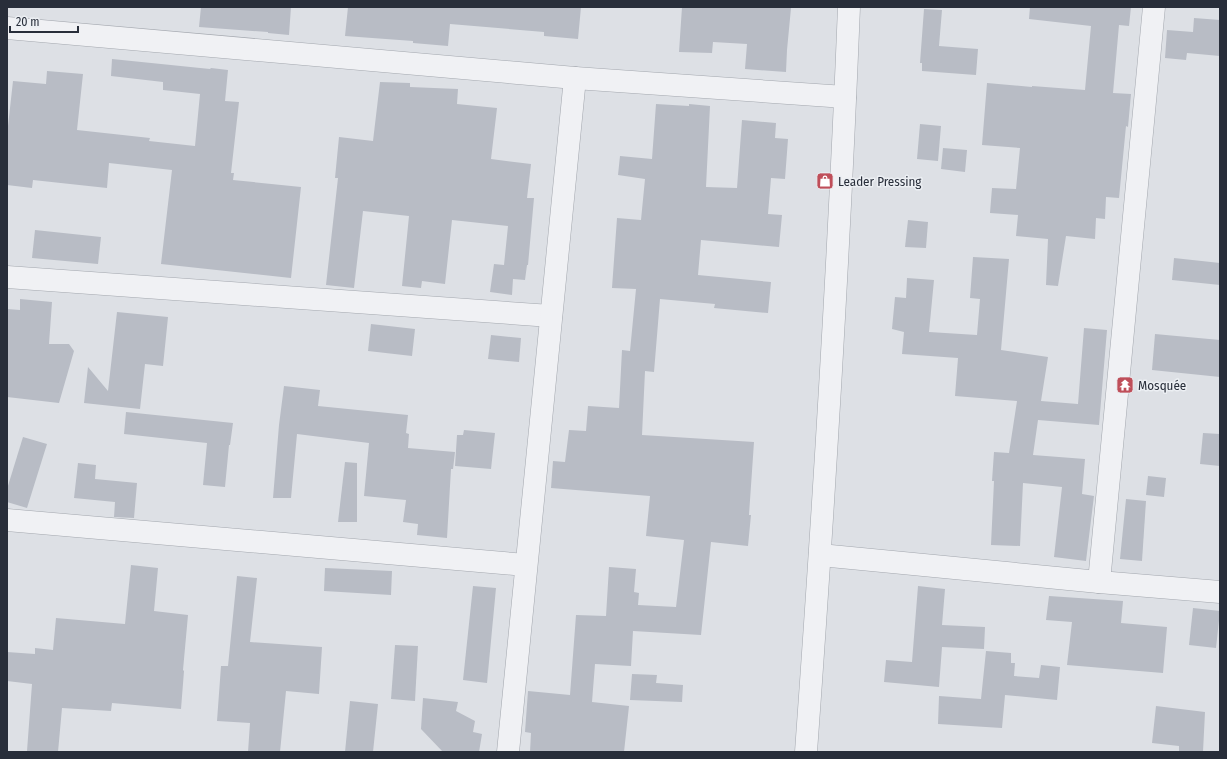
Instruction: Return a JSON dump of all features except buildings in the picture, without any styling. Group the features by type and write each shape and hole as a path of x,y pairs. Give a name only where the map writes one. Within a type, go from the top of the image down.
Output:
{"street":[{"path":"806,752 820,555 849,7"},
{"path":"1099,582 1154,7"},
{"path":"7,28 575,78 845,97"},
{"path":"508,752 575,78"},
{"path":"7,277 551,316"},
{"path":"7,520 526,566"},
{"path":"820,555 1220,592"}],"place":[{"name":"Leader Pressing","path":"825,181"},
{"name":"Mosquée","path":"1125,385"}]}
